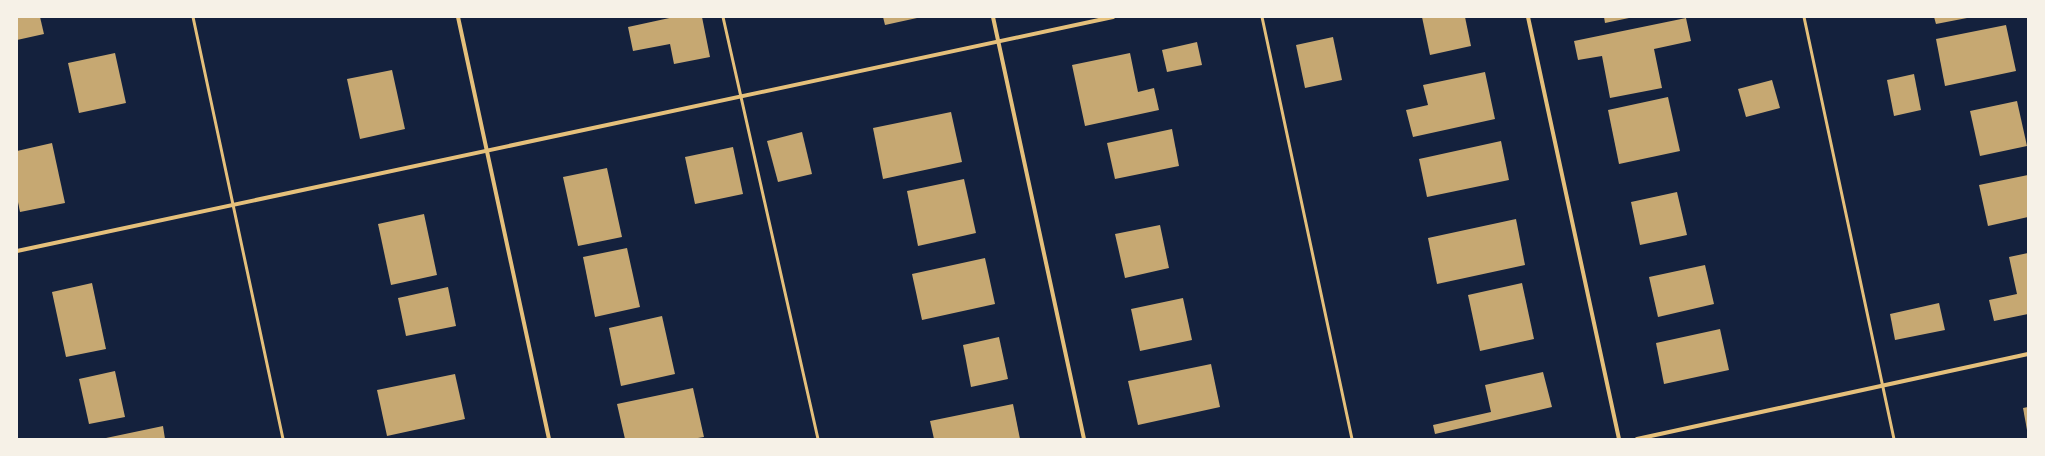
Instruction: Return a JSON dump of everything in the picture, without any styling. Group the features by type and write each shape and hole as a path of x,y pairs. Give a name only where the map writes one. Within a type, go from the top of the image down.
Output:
{"street":[{"path":"458,17 549,439"},
{"path":"993,17 1084,439"},
{"path":"17,251 1113,17"},
{"path":"1528,17 1619,439"},
{"path":"1637,439 2028,354"}],"lane":[{"path":"194,17 283,439"},
{"path":"723,17 818,439"},
{"path":"1262,17 1352,439"},
{"path":"1804,17 1894,439"}],"building":[{"path":"17,17 40,17 44,34 17,40"},
{"path":"674,17 702,17 710,57 674,64 670,44 633,51 628,27"},
{"path":"883,17 917,17 917,18 885,25"},
{"path":"1422,17 1465,17 1471,46 1430,55"},
{"path":"1604,17 1628,17 1629,18 1605,23"},
{"path":"1934,17 1967,17 1967,18 1936,24"},
{"path":"1686,18 1691,41 1654,49 1662,88 1610,98 1602,56 1578,60 1574,41"},
{"path":"2006,25 2016,71 1945,86 1936,39"},
{"path":"1333,37 1342,80 1305,88 1296,45"},
{"path":"1197,42 1202,65 1167,72 1162,50"},
{"path":"115,53 126,103 79,113 68,63"},
{"path":"1130,53 1138,92 1154,88 1159,110 1085,126 1072,65"},
{"path":"392,70 405,129 360,139 347,79"},
{"path":"1485,72 1495,119 1413,137 1406,110 1428,105 1423,85"},
{"path":"1914,74 1921,110 1894,116 1887,80"},
{"path":"1772,80 1780,108 1746,117 1738,89"},
{"path":"1668,97 1680,151 1619,164 1608,110"},
{"path":"2017,101 2027,146 1980,156 1970,111"},
{"path":"951,112 962,162 883,179 873,128"},
{"path":"1172,129 1179,166 1115,179 1107,143"},
{"path":"802,132 812,174 778,182 767,141"},
{"path":"1501,141 1509,180 1427,197 1419,159"},
{"path":"52,143 65,203 20,212 17,197 17,151"},
{"path":"733,147 743,194 695,204 685,157"},
{"path":"607,168 622,237 578,246 563,177"},
{"path":"2028,175 2028,217 1988,226 1979,185"},
{"path":"964,179 976,233 918,246 907,191"},
{"path":"1677,192 1687,235 1640,245 1631,202"},
{"path":"424,214 437,275 391,285 378,224"},
{"path":"1516,219 1525,265 1437,284 1428,238"},
{"path":"1160,225 1169,268 1125,278 1115,234"},
{"path":"627,248 640,307 595,317 583,257"},
{"path":"2028,253 2028,314 1994,321 1989,300 2017,294 2009,257"},
{"path":"985,258 995,304 922,320 912,274"},
{"path":"1705,265 1714,304 1658,317 1649,277"},
{"path":"92,283 106,349 66,357 52,292"},
{"path":"1522,283 1534,339 1480,351 1468,295"},
{"path":"448,287 456,326 406,336 398,298"},
{"path":"1183,298 1192,340 1140,351 1131,309"},
{"path":"1939,303 1945,330 1895,340 1890,314"},
{"path":"662,316 675,374 621,386 609,328"},
{"path":"1720,329 1729,370 1664,384 1656,343"},
{"path":"999,337 1008,379 971,387 963,345"},
{"path":"1211,364 1220,407 1138,425 1128,381"},
{"path":"115,371 125,417 89,424 79,379"},
{"path":"1543,372 1552,407 1435,434 1433,425 1491,412 1485,385"},
{"path":"455,374 465,419 387,436 377,390"},
{"path":"693,388 704,437 692,439 625,439 617,404"},
{"path":"1013,404 1020,439 934,439 930,421"},
{"path":"2028,407 2028,430 2027,430 2023,408"},
{"path":"163,426 165,439 106,439 106,438"}]}
